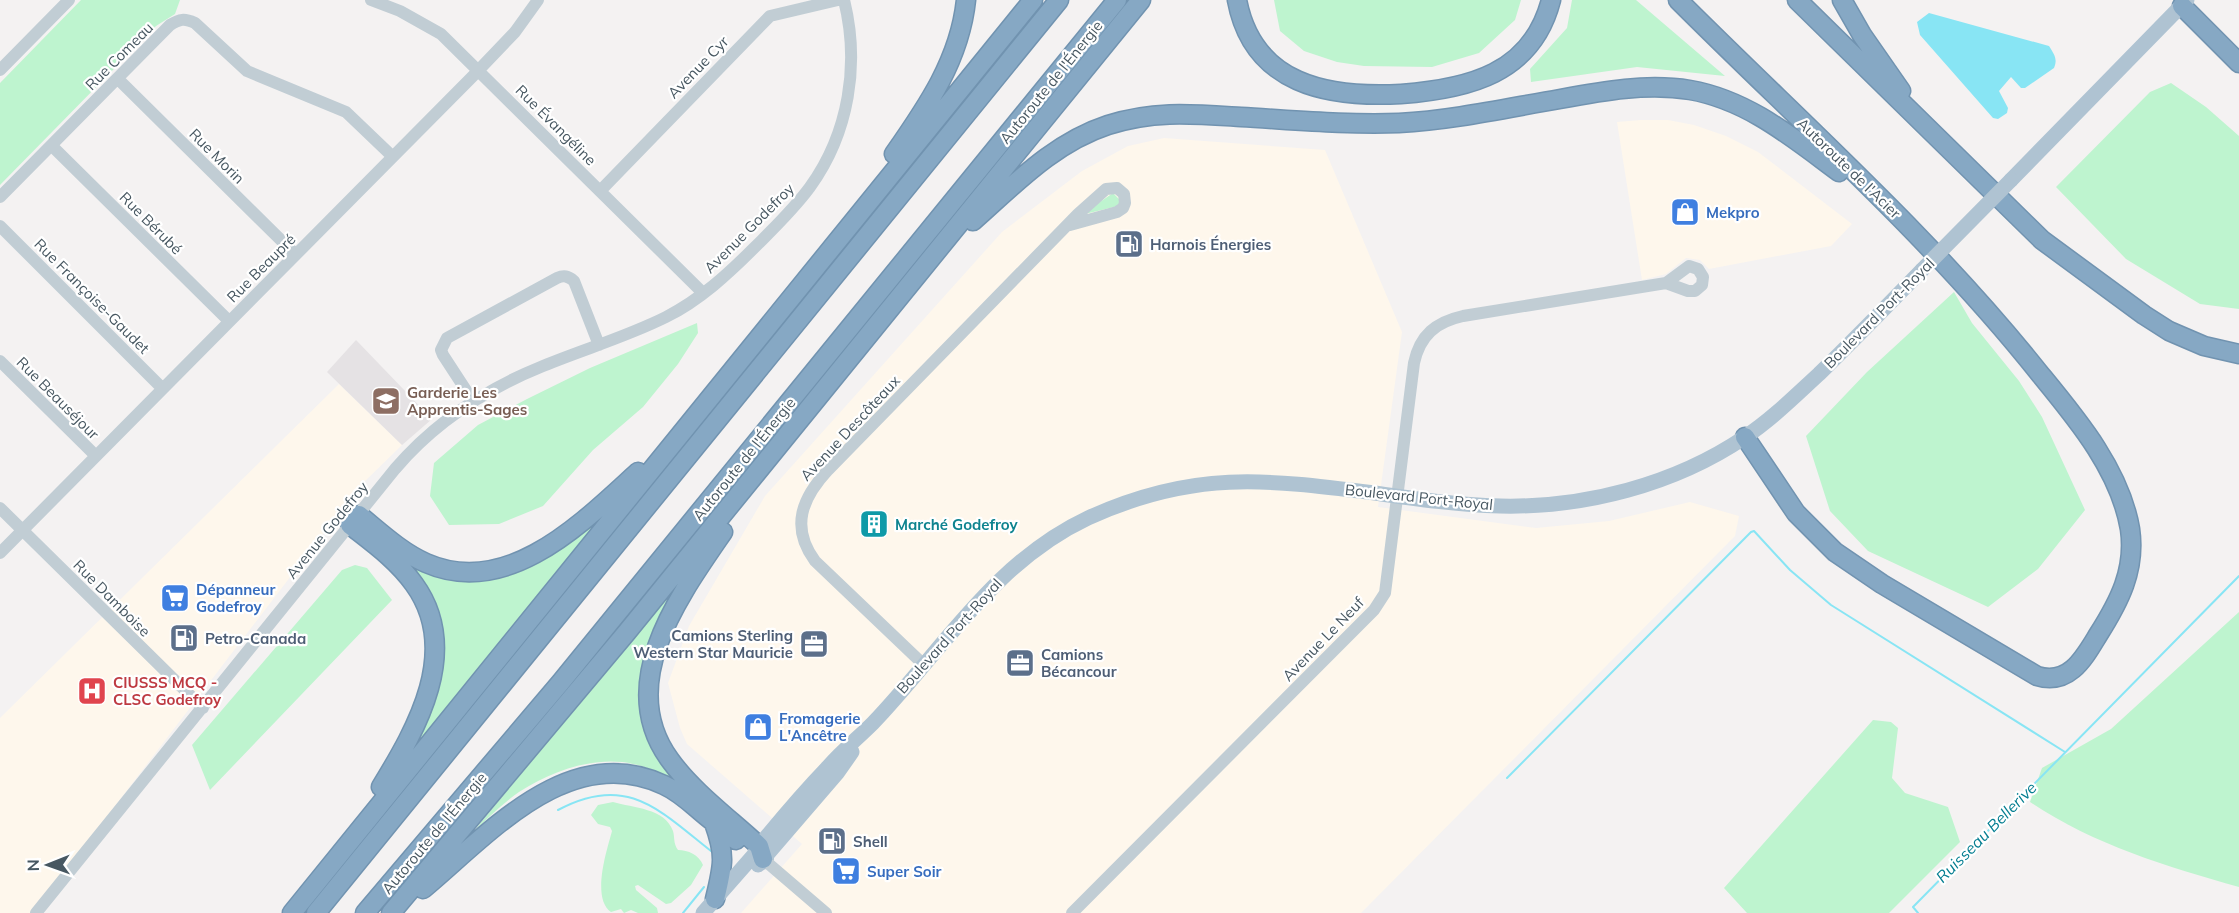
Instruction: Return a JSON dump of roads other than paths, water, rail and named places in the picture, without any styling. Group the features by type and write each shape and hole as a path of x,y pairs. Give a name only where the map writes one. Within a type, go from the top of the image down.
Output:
{"highway":[{"path":"823,259 910,131 940,82 958,39 966,0"},
{"path":"291,913 1034,0"},
{"path":"316,913 1059,0"},
{"name":"Autoroute de l'Énergie","path":"365,913 569,673 1117,0"},
{"path":"392,913 567,705 1141,0"},
{"path":"1237,0 1246,28 1254,42 1270,62 1288,76 1308,86 1330,91 1384,94 1457,87 1492,75 1516,59 1530,44 1551,0"},
{"name":"Autoroute de l'Acier","path":"1678,0 1955,275 2015,341 2069,409 2100,456 2120,496 2130,532 2129,568 2120,598 2083,658 2072,671 2062,677 2051,679 2033,674 1841,557 1821,540 1796,513 1745,437"},
{"path":"1797,0 2042,240 2162,327 2204,346 2239,354"},
{"path":"1842,0 1862,34 1930,131"},
{"path":"2182,2 2239,63"},
{"path":"933,256 1031,169 1055,152 1089,132 1139,117 1182,113 1328,122 1401,123 1465,116 1602,91 1646,87 1700,92 1750,111 1792,137 1899,217"},
{"path":"355,520 433,566 464,572 496,569 538,552 576,527 682,432"},
{"path":"758,854 669,759 660,745 653,725 649,690 654,656 670,616 690,581 777,447"},
{"path":"345,847 400,756 417,723 431,682 435,650 429,612 419,591 355,520"},
{"path":"392,913 512,812 549,790 579,779 616,773 650,779 684,797 714,823 758,854"},
{"path":"714,823 722,846 723,863 715,906"}],"main road":[{"name":"Boulevard Port-Royal","path":"703,913 715,906 758,854 838,772 873,723 992,587 1032,552 1080,522 1132,500 1191,485 1251,481 1301,484 1495,506 1576,501 1620,492 1656,480 1696,463 1745,437 1796,396 2011,180 2182,2"}],"street":[{"path":"0,70 69,0"},
{"name":"Rue Évangéline","path":"371,0 430,26 451,43 703,293"},
{"name":"Rue Beaupré","path":"0,553 515,32 538,0"},
{"name":"Avenue Cyr","path":"601,190 770,16 838,0"},
{"name":"Avenue Godefroy","path":"36,913 418,444 473,401 529,372 666,317 703,293 735,267 796,204 815,180 832,148 844,113 851,72 851,33 844,0"},
{"name":"Rue Comeau","path":"0,196 170,26 179,20 186,19 195,23 247,71 346,112 392,156"},
{"name":"Rue Morin","path":"118,79 295,254"},
{"name":"Rue Bérubé","path":"52,146 229,321"},
{"name":"Avenue Descôteaux","path":"923,664 814,561 802,532 804,505 810,491 828,470 1070,225"},
{"name":"Rue Françoise-Gaudet","path":"0,226 162,388"},
{"path":"473,401 442,355 443,344 447,338 556,278 563,275 574,281 599,345"},
{"name":"Avenue Le Neuf","path":"1072,913 1374,610 1385,593 1414,363 1420,343 1431,329 1457,318 1666,283"},
{"name":"Rue Beauséjour","path":"0,361 96,456"},
{"name":"Rue Damboise","path":"0,508 203,708"},
{"path":"758,854 826,913"}],"water":[{"path":"1929,13 2049,46 2054,54 2054,68 2025,88 2021,88 2011,77 1999,91 2008,108 2007,113 1998,119 1993,118 1920,35 1917,22"}],"waterway":[{"path":"1507,778 1754,531 1790,570 1831,605 2065,752"},
{"name":"Ruisseau Bellerive","path":"1918,913 1913,907 2239,576"},
{"path":"558,810 582,799 604,795 623,796 641,801 658,810 711,851"},
{"path":"683,913 704,887"}],"place":[{"name":"Mekpro","path":"1685,212"},
{"name":"Harnois Énergies","path":"1129,244"},
{"name":"Garderie Les Apprentis-Sages","path":"386,401"},
{"name":"Marché Godefroy","path":"874,524"},
{"name":"Dépanneur Godefroy","path":"175,598"},
{"name":"Petro-Canada","path":"184,638"},
{"name":"Camions Sterling Western Star Mauricie","path":"814,644"},
{"name":"Camions Bécancour","path":"1020,663"},
{"name":"CIUSSS MCQ - CLSC Godefroy","path":"92,691"},
{"name":"Fromagerie L'Ancêtre","path":"758,727"},
{"name":"Shell","path":"832,841"},
{"name":"Super Soir","path":"846,871"}]}
